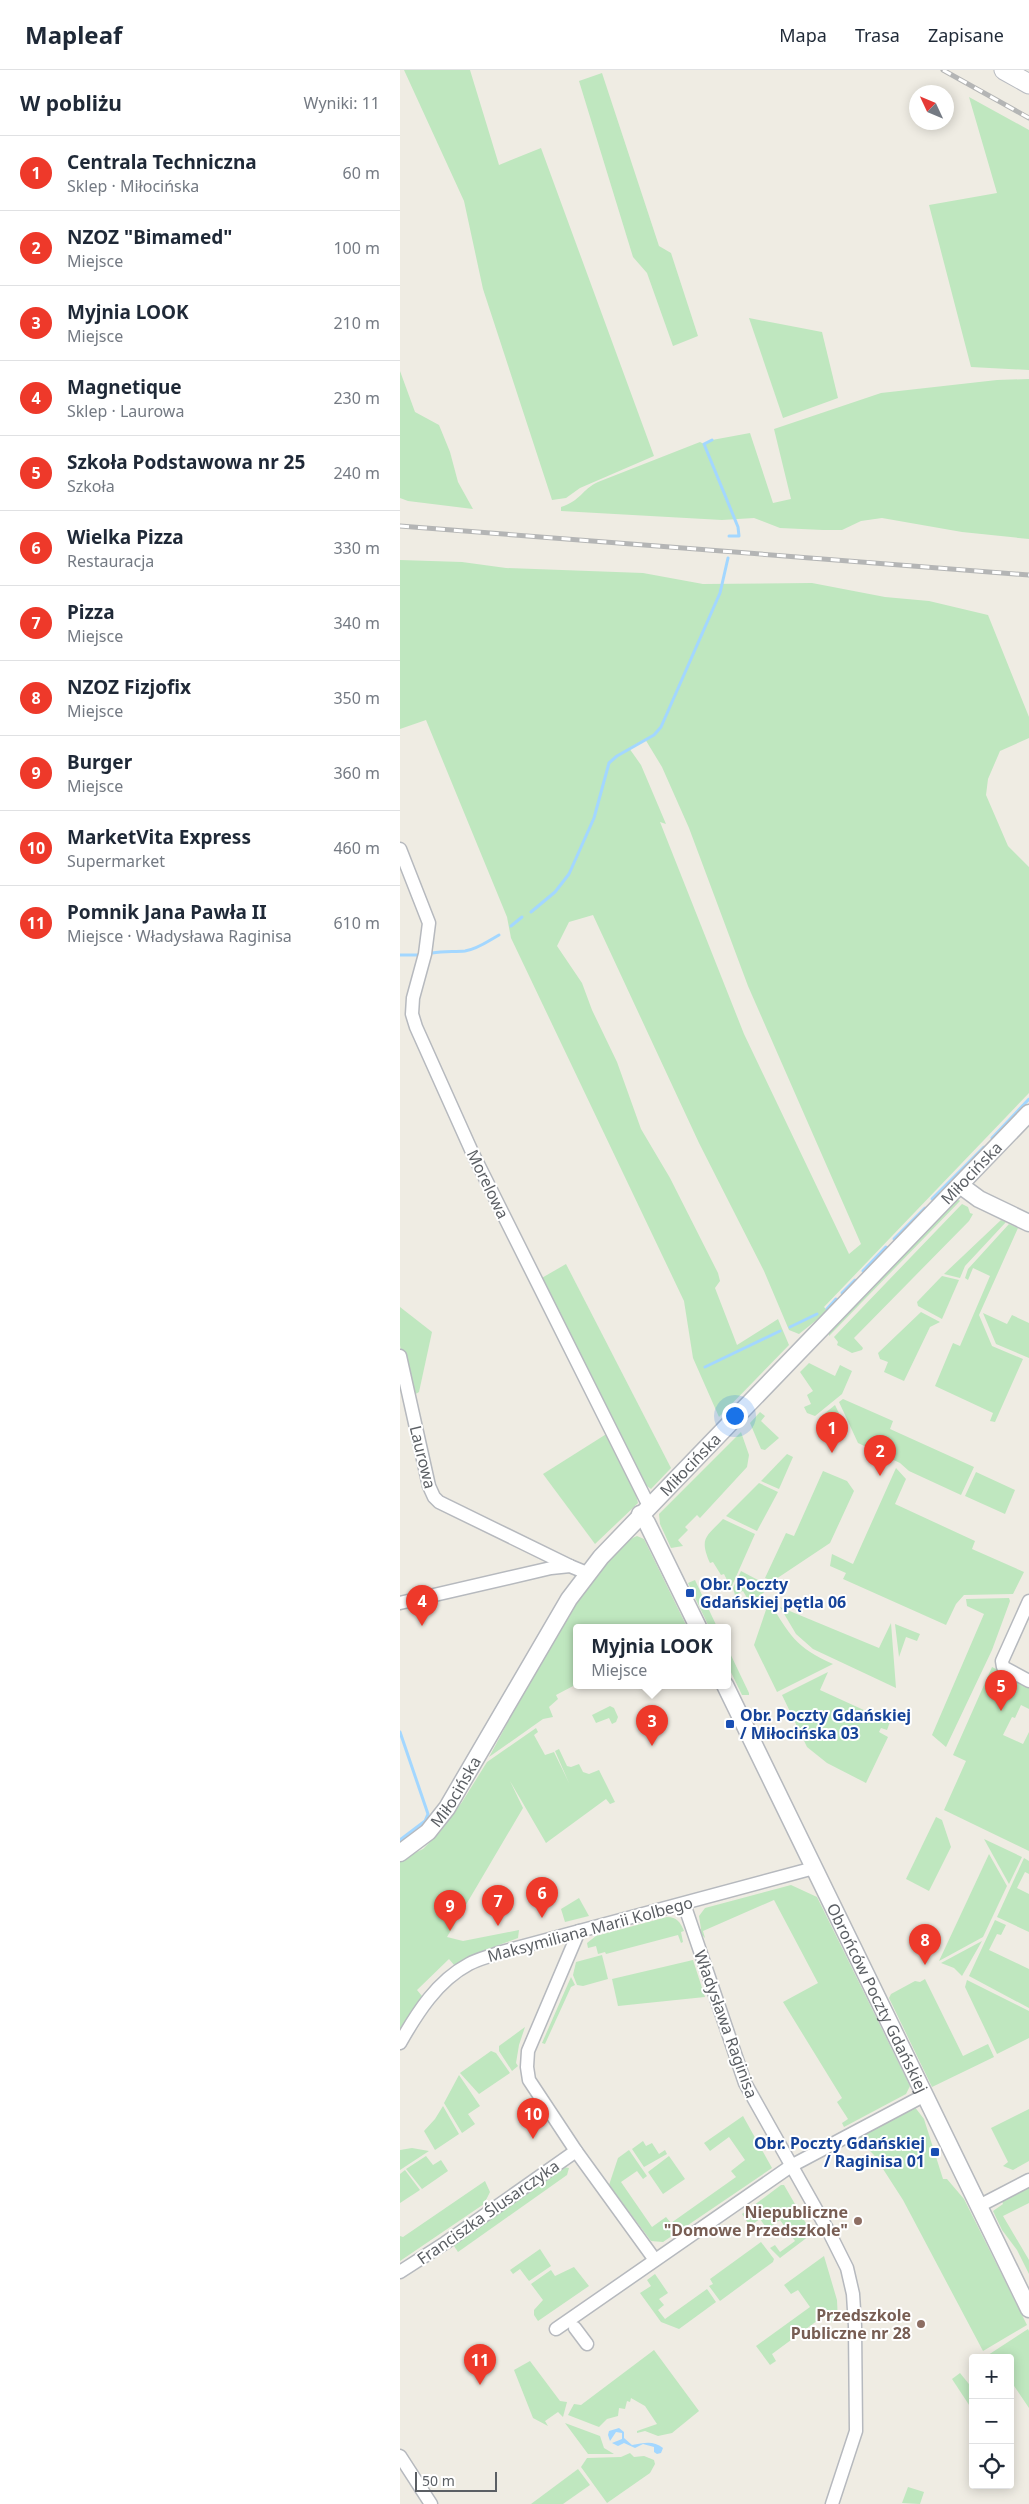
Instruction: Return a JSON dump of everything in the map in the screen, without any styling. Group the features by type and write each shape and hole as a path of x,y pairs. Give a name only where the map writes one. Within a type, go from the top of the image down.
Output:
{"main road":[{"path":"1004,70 1029,84"}],"street":[{"name":"Morelowa","path":"400,849 429,923 425,954 413,998 412,1014 416,1027 472,1152 644,1510"},
{"name":"Miłocińska","path":"400,1852 428,1832 447,1808 480,1755 552,1627 588,1572 644,1510 1029,1113"},
{"path":"960,1185 979,1199 1029,1223"},
{"name":"Laurowa","path":"400,1356 429,1486 434,1497 439,1502 570,1566 588,1572"},
{"path":"644,1510 647,1524 697,1624"},
{"name":"Laurowa","path":"400,1604 542,1570 570,1566"},
{"path":"1029,1601 1002,1661 1003,1666 1009,1671 1029,1680"},
{"name":"Obrońców Poczty Gdańskiej","path":"728,1689 1029,2309"},
{"name":"Maksymiliana Marii Kolbego","path":"400,2043 415,2016 431,1997 450,1976 465,1966 498,1953 814,1868"},
{"name":"Władysława Raginisa","path":"684,1904 745,2083 830,2234 847,2268 853,2294 856,2431 832,2504"},
{"name":"Franciszka Ślusarczyka","path":"578,1931 528,2051 527,2067 530,2080 537,2095 655,2260"},
{"path":"556,2330 791,2166 924,2095"},
{"name":"Franciszka Ślusarczyka","path":"400,2272 576,2151"},
{"path":"979,2206 1029,2180"},
{"path":"575,2328 587,2344"},
{"path":"400,2456 431,2504"}],"green space":[{"path":"404,70 470,70 499,165 541,148 654,456 580,488 566,498 552,500 483,289 464,201"},
{"path":"602,73 659,246 671,253 698,336 673,346 647,273 633,257 579,81"},
{"path":"969,97 1029,130 1029,370 971,367 929,205 997,193"},
{"path":"749,318 822,332 838,398 783,418"},
{"path":"400,371 415,412 439,425 450,452 458,482 473,509 408,501 400,498"},
{"path":"1029,379 1029,539 962,532 882,518 861,521 842,530 823,530 780,528 754,518 722,520 561,511 561,507 573,501 598,482 700,442 704,444 712,440 750,433 773,503 791,499 774,429 881,393 997,380"},
{"path":"400,560 462,562 506,568 643,573 703,584 812,583 885,597 929,601 988,615 1029,717 1029,738 1000,751 988,779 986,795 1008,846 1029,867 1029,1093 824,1307 828,1311 799,1334 789,1330 764,1271 699,1143 593,915 569,922 557,946 582,983 592,1010 617,1062 641,1129 670,1178 718,1273 720,1281 715,1288 737,1345 778,1319 789,1345 719,1417 693,1358 684,1301 511,938 507,917 426,720 400,729","holes":["645,739 662,767 689,828 748,986 861,1244 849,1254 744,1034 660,822 666,824 641,765 629,748"]},
{"path":"959,1200 829,1336 829,1331 955,1201"},
{"path":"962,1204 968,1207 970,1213 973,1214 969,1221 854,1338 863,1348 862,1350 852,1353 837,1345 838,1342 834,1337"},
{"path":"1001,1220 1006,1222 965,1266 960,1278 944,1274"},
{"path":"1009,1224 1018,1228 979,1315 992,1346 1023,1359 995,1422 990,1421 993,1413 935,1386 953,1343 960,1346 990,1276 973,1268 968,1280 965,1278 968,1269"},
{"path":"566,1264 671,1468 651,1489 643,1483 540,1279"},
{"path":"942,1276 959,1280 942,1319 918,1306 917,1302"},
{"path":"400,1307 432,1332 419,1392 409,1398 400,1345"},
{"path":"921,1312 940,1322 930,1327 904,1381 884,1372 888,1362 880,1359 878,1353"},
{"path":"983,1313 1007,1324 1012,1315 1029,1323 1029,1358 996,1344"},
{"path":"809,1363 835,1376 840,1365 852,1371 842,1394 815,1416 807,1413 804,1407 811,1404 807,1395 813,1391 800,1372"},
{"path":"843,1399 893,1421 890,1429 974,1467 961,1495 909,1471 900,1463 858,1443 839,1402"},
{"path":"835,1405 848,1432 819,1418"},
{"path":"760,1412 765,1416 761,1421 779,1438 765,1450 761,1449 750,1423"},
{"path":"741,1432 749,1455 747,1467 700,1518 697,1515 685,1527 688,1530 678,1540 683,1546 671,1548 660,1524 659,1514"},
{"path":"608,1433 634,1486 638,1503 595,1544 543,1474"},
{"path":"787,1454 793,1457 779,1489 761,1481"},
{"path":"896,1468 906,1479 895,1504 975,1541 972,1549 1024,1572 1013,1594 964,1595 956,1604 946,1625 843,1579 846,1573 830,1566 832,1554 853,1564"},
{"path":"823,1471 847,1481 854,1491 830,1543 773,1581 765,1578 786,1533 794,1536"},
{"path":"976,1472 1015,1490 1005,1514 965,1496"},
{"path":"759,1483 778,1492 757,1531 726,1516"},
{"path":"723,1519 755,1534 731,1588 724,1574 721,1575 713,1562 710,1563 705,1548 706,1538"},
{"path":"637,1536 644,1539 686,1624 573,1624 573,1686 556,1695 558,1699 549,1707 553,1717 543,1719 489,1757 556,1635 599,1571 619,1548"},
{"path":"741,1571 771,1587 750,1603 743,1591 735,1595 733,1588"},
{"path":"695,1580 716,1624 708,1624 688,1583"},
{"path":"1009,1598 1010,1601 992,1650 946,1747 932,1735 984,1614 967,1606 966,1599"},
{"path":"769,1601 782,1623 802,1646 833,1664 777,1692 754,1645"},
{"path":"780,1607 879,1648 891,1623 896,1688 813,1649 796,1634"},
{"path":"895,1624 920,1634 917,1641 906,1637 899,1657"},
{"path":"731,1655 749,1693 749,1695 742,1695 731,1672"},
{"path":"992,1667 1029,1685 1029,1709 1021,1705 1015,1718 1012,1717 1003,1735 1023,1744 1029,1732 1029,1851 944,1810 966,1761 953,1755"},
{"path":"828,1672 820,1690 890,1722 887,1730 881,1728 879,1732 888,1737 866,1783 827,1763 807,1747 782,1695"},
{"path":"610,1706 614,1708 618,1717 616,1722 612,1724 609,1718 596,1723 592,1715"},
{"path":"536,1728 538,1732 534,1735 545,1755 554,1752 569,1783 555,1751 559,1749 567,1766 571,1767 579,1764 583,1772 589,1774 599,1770 615,1802 610,1804 606,1799 546,1843 510,1781 523,1808 447,1937 463,1941 519,1930 518,1938 477,1953 454,1965 449,1959 417,1990 422,1996 400,2034 400,1860 423,1849 440,1832 462,1802 487,1762"},
{"path":"936,1817 942,1820 951,1847 929,1891 906,1879"},
{"path":"984,1839 1022,1857 1009,1884"},
{"path":"989,1854 1007,1886 983,1937 939,1961"},
{"path":"1024,1858 1029,1861 1029,1874 1025,1872 1017,1888 1029,1894 1029,1932 997,1917"},
{"path":"791,1885 817,1897 910,2086 906,2094 844,2127 842,2123 848,2119 837,2102 842,2098 783,2002 818,1983 774,1900 703,1931 705,1938 698,1931 701,1929 699,1916 705,1908"},
{"path":"579,1898 589,1916 565,1922 561,1909"},
{"path":"667,1917 676,1919 681,1925 684,1931 681,1932 683,1942 681,1943 678,1935 606,1954 605,1952 598,1954 596,1946 588,1948 587,1943 596,1936"},
{"path":"995,1920 1006,1925 1001,1935 997,1934 989,1950 1029,1969 1029,2008 969,1976"},
{"path":"982,1941 962,1976 954,1968 941,1963"},
{"path":"602,1955 608,1979 583,1986 577,1985 573,1975 576,1962"},
{"path":"693,1960 705,1997 618,2006 612,1979"},
{"path":"571,1977 575,1985 571,1987 545,2044 542,2043"},
{"path":"925,1979 963,2056 988,2044 994,2057 932,2087 889,1998 891,1994 915,1981 920,1982"},
{"path":"967,1980 1029,2011 1029,2038 997,2054 965,1987"},
{"path":"525,2027 519,2045 516,2063 518,2066 512,2071 499,2051 499,2046"},
{"path":"491,2051 496,2053 510,2073 479,2094 460,2073"},
{"path":"459,2075 480,2106 468,2114 475,2124 462,2133 444,2103"},
{"path":"443,2106 459,2134 435,2150 424,2131"},
{"path":"914,2106 924,2119 943,2179 947,2179 964,2199 1027,2325 983,2351 903,2200 874,2155 858,2139 863,2131"},
{"path":"1029,2109 1029,2161 1013,2170 1003,2166 1008,2162 991,2128"},
{"path":"743,2116 772,2168 663,2242 651,2241 609,2185 618,2158 629,2150 647,2176 643,2179 637,2171 621,2182 652,2227 666,2217 671,2223 736,2177 731,2171 745,2160 729,2137 710,2151 704,2143"},
{"path":"643,2141 646,2146 652,2143 659,2154 665,2150 667,2154 644,2167 632,2149"},
{"path":"412,2148 429,2151 400,2170 400,2150"},
{"path":"426,2156 433,2165 441,2160 448,2171 422,2189 406,2169"},
{"path":"669,2156 685,2179 663,2194 648,2172"},
{"path":"563,2167 569,2168 567,2175 458,2252 452,2243"},
{"path":"405,2170 420,2190 400,2203 400,2174"},
{"path":"485,2181 490,2192 484,2204 400,2261 400,2236 403,2237"},
{"path":"781,2185 784,2185 811,2232 809,2236 780,2258 770,2248 775,2245 780,2252 795,2241 780,2220 767,2229 760,2219 750,2226 742,2214"},
{"path":"1029,2187 1029,2203 1003,2216 1029,2260 1029,2274 1017,2250 1002,2230 993,2211 1003,2204 1002,2201"},
{"path":"761,2242 774,2259 773,2262 720,2301 709,2286 713,2284 710,2279"},
{"path":"540,2249 551,2266 529,2281 520,2269 513,2274 510,2270"},
{"path":"824,2256 837,2300 838,2322 830,2322 825,2315 772,2354 776,2361 770,2365 756,2346 810,2307 798,2290 791,2294 784,2285"},
{"path":"574,2267 589,2286 538,2321 534,2315 534,2310 543,2300 531,2284 551,2270 555,2276"},
{"path":"655,2274 668,2293 659,2299 664,2305 658,2310 665,2319 707,2289 716,2302 679,2329 661,2322 640,2293 651,2286 647,2280"},
{"path":"1028,2329 1029,2408 1014,2386 1014,2354 990,2354"},
{"path":"654,2350 699,2411 672,2433 658,2436 645,2431 637,2433 637,2431 657,2424 645,2406 631,2398 630,2402 627,2401 625,2409 619,2408 618,2416 607,2419 599,2427 568,2415 574,2404 581,2405"},
{"path":"530,2361 560,2401 567,2402 563,2417 558,2412 545,2421 548,2426 533,2418 514,2370"},
{"path":"960,2373 969,2384 969,2405 952,2379"},
{"path":"565,2423 600,2436 604,2448 614,2454 588,2454"},
{"path":"630,2453 634,2457 644,2456 654,2460 655,2464 650,2473 607,2503 581,2467 587,2458 621,2457"},
{"path":"578,2469 590,2485 563,2504 531,2504"},
{"path":"908,2487 924,2492 920,2504 902,2503"}],"water":[{"path":"619,2428 624,2432 624,2438 632,2445 648,2443 656,2444 663,2448 661,2453 657,2454 654,2452 654,2447 643,2444 635,2448 624,2443 618,2446 612,2443 622,2439 622,2433 616,2432 610,2441 609,2431"}],"waterway":[{"path":"712,440 704,444 738,527 739,536 729,536"},
{"path":"531,912 555,892 569,874 594,818 609,763 617,756 654,735 661,727 720,593 728,558"},
{"path":"511,926 522,917"},
{"path":"432,953 470,950 499,935"},
{"path":"400,955 419,955"},
{"path":"992,1138 1029,1099"},
{"path":"932,1199 984,1147"},
{"path":"894,1239 925,1208"},
{"path":"863,1271 886,1247"},
{"path":"842,1293 855,1280"},
{"path":"827,1309 836,1299"},
{"path":"790,1327 817,1314"},
{"path":"705,1367 780,1331"},
{"path":"400,1732 428,1814 425,1821 400,1840"}],"railway":[{"path":"943,70 1029,118"},
{"path":"400,526 1029,575"}],"place":[{"name":"Centrala Techniczna","path":"832,1453"},
{"name":"NZOZ \"Bimamed\"","path":"880,1476"},
{"name":"Obr. Poczty Gdańskiej pętla 06","path":"690,1593"},
{"name":"Magnetique","path":"422,1626"},
{"name":"Szkoła Podstawowa nr 25","path":"1001,1711"},
{"name":"Obr. Poczty Gdańskiej / Miłocińska 03","path":"730,1724"},
{"name":"Myjnia LOOK","path":"652,1746"},
{"name":"Wielka Pizza","path":"542,1918"},
{"name":"Pizza","path":"498,1926"},
{"name":"Burger","path":"450,1931"},
{"name":"NZOZ Fizjofix","path":"925,1965"},
{"name":"MarketVita Express","path":"533,2139"},
{"name":"Obr. Poczty Gdańskiej / Raginisa 01","path":"935,2152"},
{"name":"Niepubliczne \"Domowe Przedszkole\"","path":"858,2221"},
{"name":"Przedszkole Publiczne nr 28","path":"921,2324"},
{"name":"Pomnik Jana Pawła II","path":"480,2385"}]}
